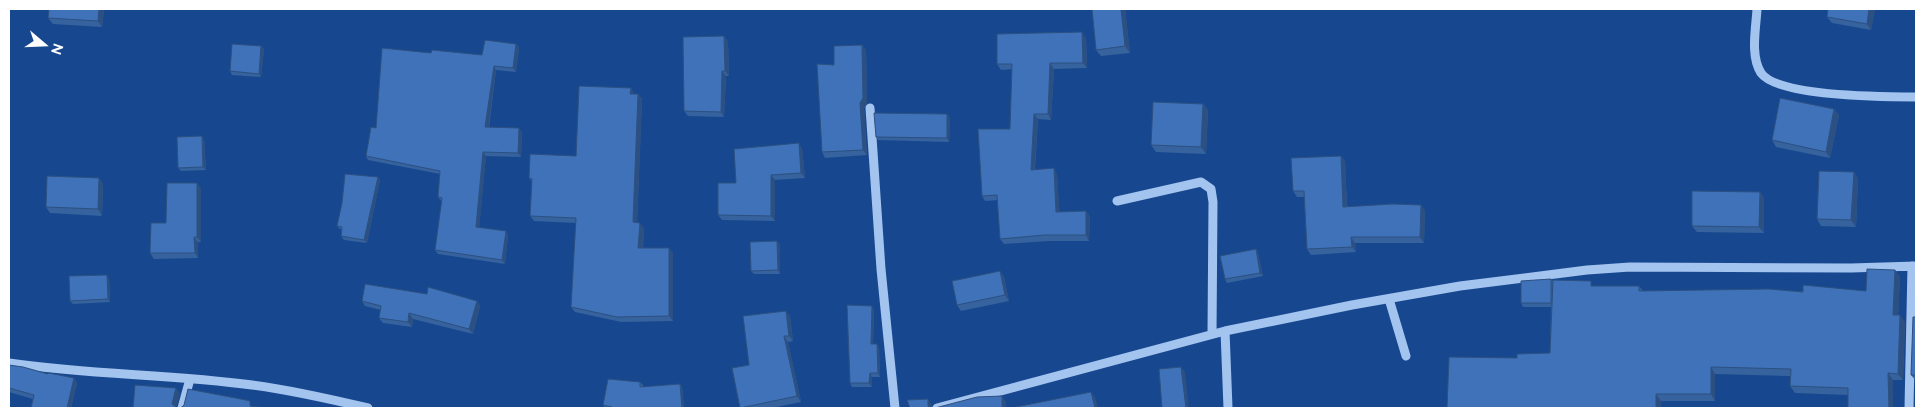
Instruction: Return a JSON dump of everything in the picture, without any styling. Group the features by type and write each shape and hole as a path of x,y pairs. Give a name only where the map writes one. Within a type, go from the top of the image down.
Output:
{"street":[{"path":"1757,9 1755,54 1760,71 1769,80 1788,87 1813,91 1916,97"},
{"path":"870,108 881,269 895,408"},
{"path":"1116,200 1201,182 1211,189 1213,202 1212,334"},
{"path":"937,408 1225,331 1352,304 1487,283 1587,270 1630,267 1851,268 1914,266 1908,408"},
{"path":"1388,299 1406,356"},
{"path":"1225,331 1228,408"},
{"path":"9,363 83,372 252,384 368,408"},
{"path":"182,408 190,379"}],"building":[{"path":"49,9 99,9 98,21 48,18"},
{"path":"1092,9 1121,9 1125,46 1096,50"},
{"path":"1828,9 1869,9 1867,24 1827,17"},
{"path":"1082,32 1083,63 1050,63 1048,114 1034,114 1031,170 1054,168 1056,212 1086,211 1086,235 1045,235 1000,239 997,195 982,196 978,129 1010,129 1012,64 997,64 997,34"},
{"path":"724,36 725,71 722,71 721,112 684,111 683,37"},
{"path":"485,40 516,44 513,68 494,66 485,127 519,128 518,153 483,152 476,227 506,231 502,260 435,250 442,198 438,197 440,171 366,156 371,127 376,128 382,48 431,53 432,50 482,55"},
{"path":"232,44 261,46 259,74 230,71"},
{"path":"862,45 863,98 860,103 863,150 822,152 817,64 834,65 834,46"},
{"path":"579,86 631,88 630,94 638,94 633,222 640,223 638,248 669,248 669,316 617,317 571,307 576,218 530,216 532,179 529,178 530,154 576,156"},
{"path":"1780,98 1834,109 1826,152 1772,140"},
{"path":"1153,102 1203,104 1201,147 1151,145"},
{"path":"874,113 947,114 947,138 876,137"},
{"path":"202,136 203,167 178,168 177,137"},
{"path":"799,143 801,173 771,175 771,216 718,215 718,183 736,183 734,149"},
{"path":"1341,156 1343,207 1392,204 1421,205 1420,237 1351,237 1352,247 1307,249 1304,191 1293,191 1291,158"},
{"path":"1819,171 1854,172 1851,220 1817,219"},
{"path":"345,174 378,177 364,240 341,236 342,227 337,226"},
{"path":"47,176 99,178 98,209 46,207"},
{"path":"167,183 197,183 197,237 194,237 195,253 150,253 151,223 166,223"},
{"path":"1692,191 1760,192 1759,227 1692,226"},
{"path":"777,241 778,270 751,271 750,242"},
{"path":"1256,249 1260,273 1225,279 1220,256"},
{"path":"1867,269 1895,270 1893,315 1900,315 1898,374 1888,373 1889,408 1848,408 1848,388 1790,386 1791,369 1711,367 1711,394 1656,394 1656,408 1447,408 1449,357 1517,358 1517,354 1550,353 1553,280 1591,281 1591,286 1639,286 1639,291 1769,289 1803,292 1803,285 1866,291"},
{"path":"1000,271 1005,295 957,305 952,281"},
{"path":"107,275 108,299 70,301 69,276"},
{"path":"1551,279 1551,303 1521,303 1521,281"},
{"path":"365,284 427,294 428,287 477,301 469,329 409,313 408,322 379,318 381,306 362,301"},
{"path":"847,305 872,306 871,344 877,344 878,373 870,373 869,383 850,383"},
{"path":"786,311 789,336 784,336 797,396 740,408 732,368 749,365 743,316"},
{"path":"1913,317 1916,317 1916,375 1911,375"},
{"path":"9,365 74,378 67,408 31,408 34,395 9,388"},
{"path":"1181,367 1186,408 1162,408 1159,369"},
{"path":"608,379 640,382 640,387 680,384 682,408 612,408 603,405"},
{"path":"135,385 176,388 172,404 177,408 133,408"},
{"path":"188,389 246,400 250,401 250,406 266,408 179,408 184,405"},
{"path":"1091,392 1095,408 1011,408"},
{"path":"1002,396 1002,408 935,408 977,397"},
{"path":"928,399 928,406 934,408 910,408 907,400"}]}
